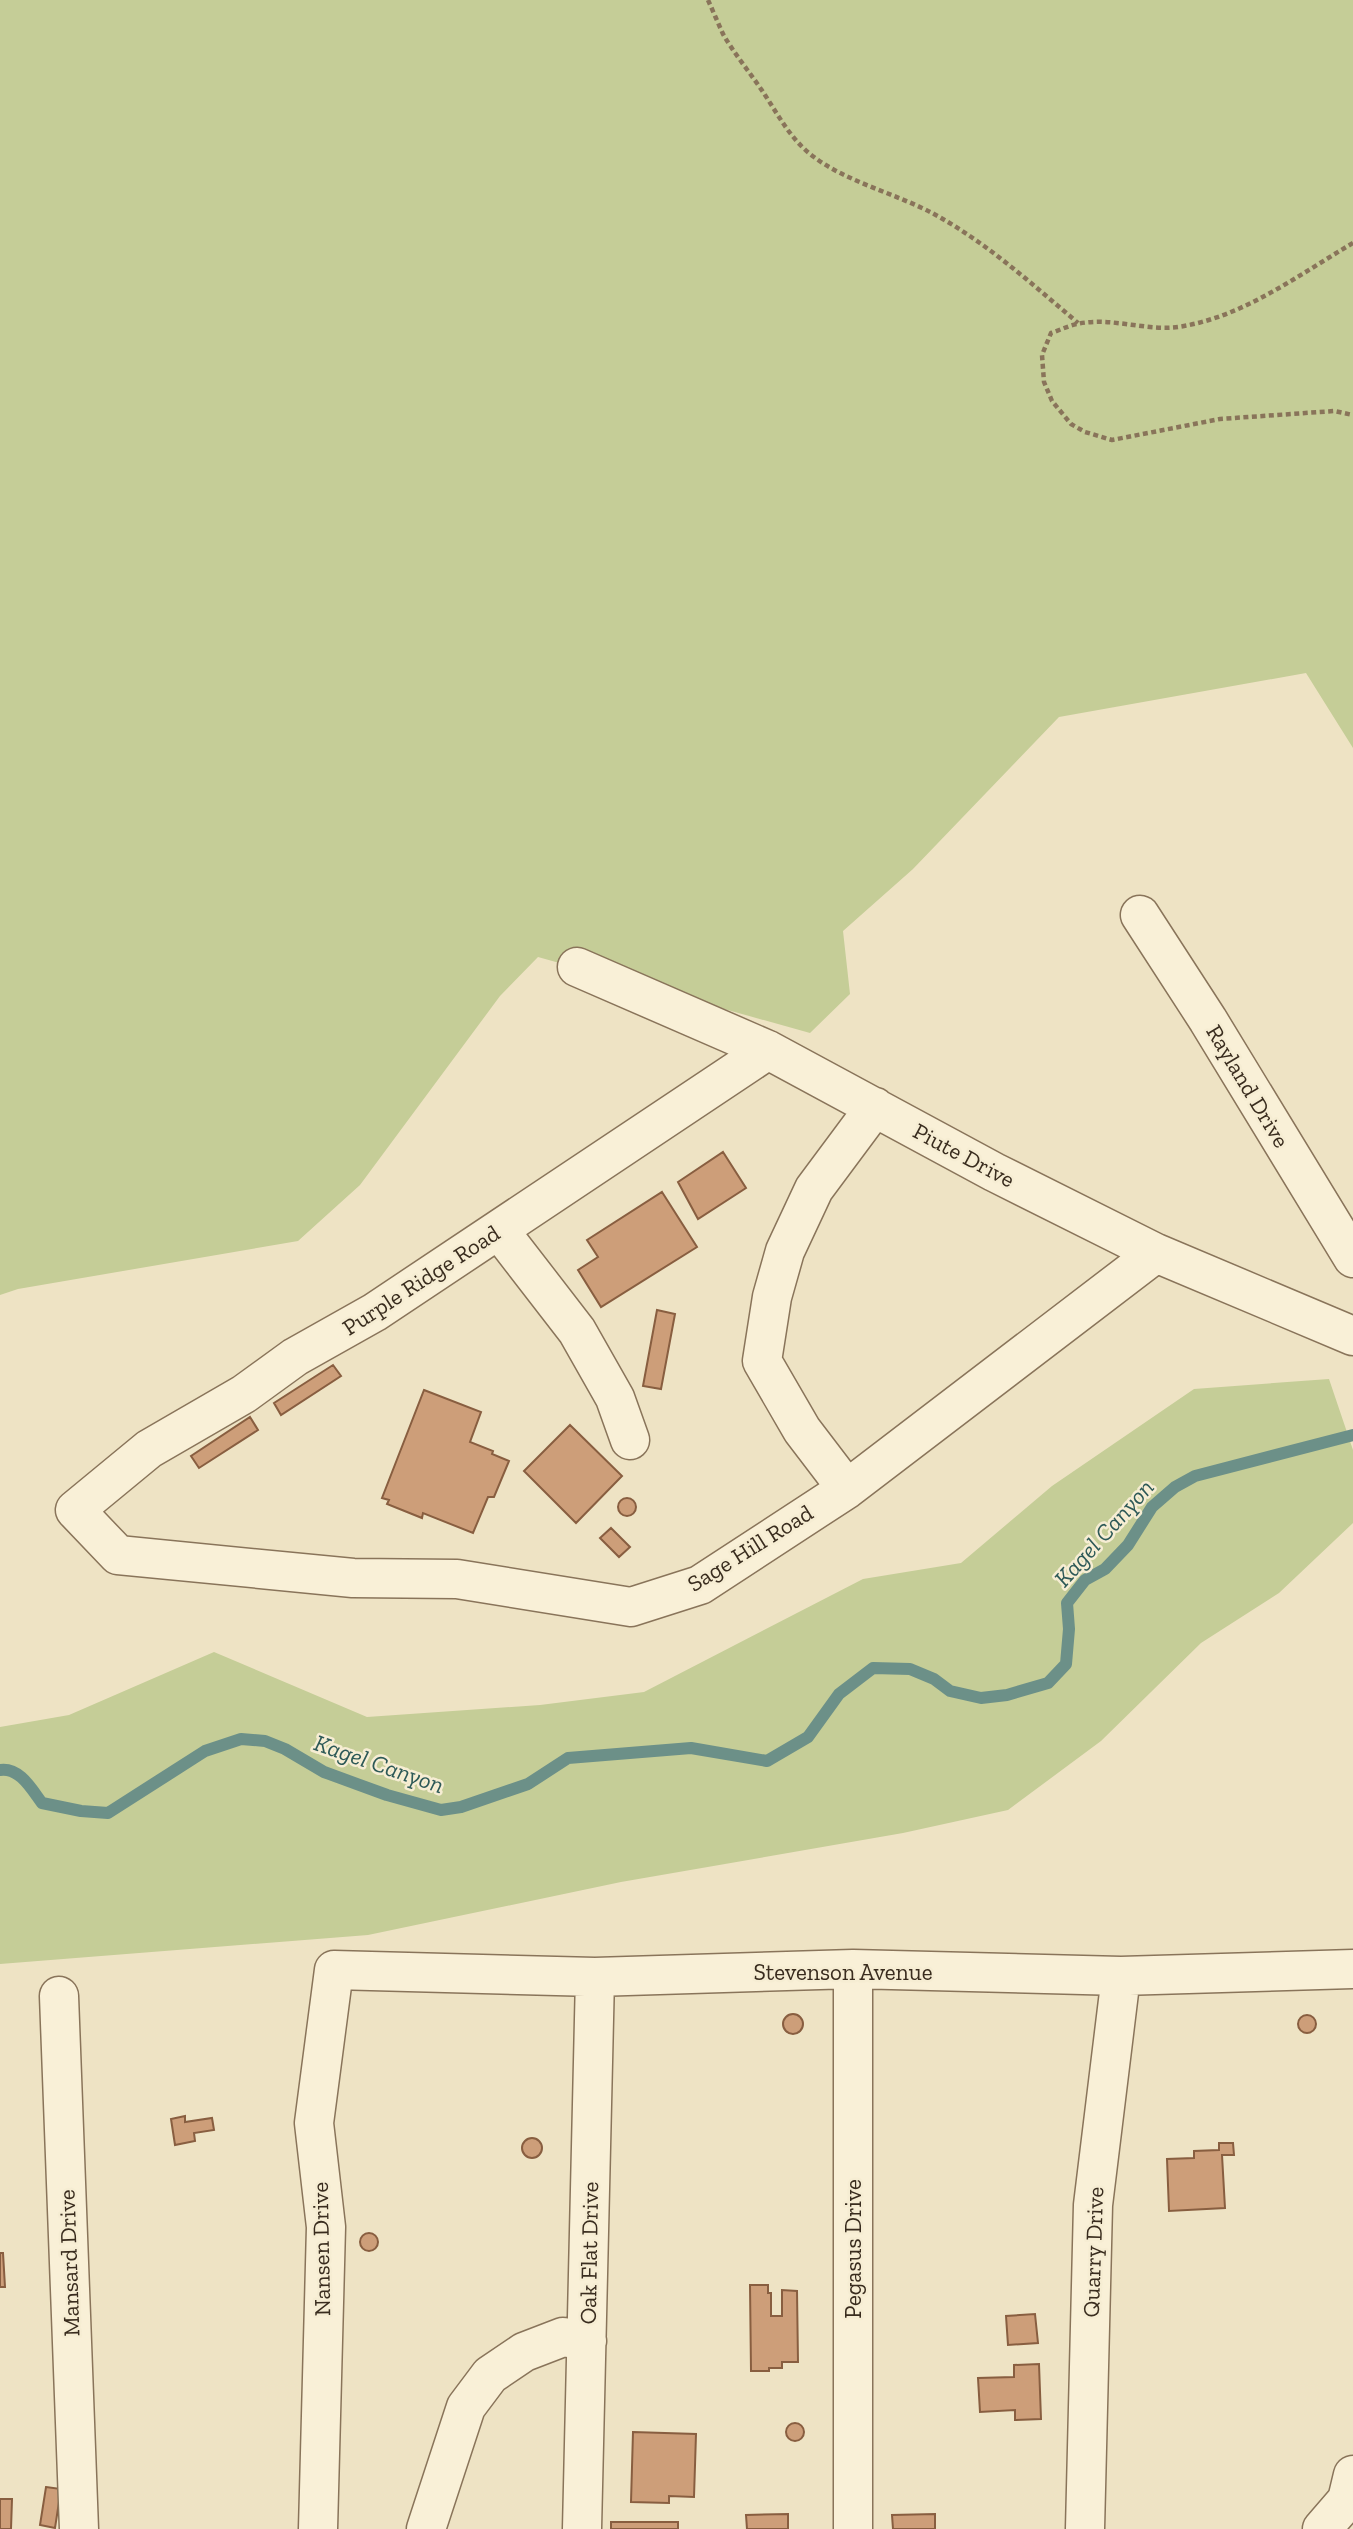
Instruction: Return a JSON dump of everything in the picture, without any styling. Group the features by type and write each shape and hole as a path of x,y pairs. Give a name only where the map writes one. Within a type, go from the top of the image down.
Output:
{"street":[{"name":"Rayland Drive","path":"1140,915 1208,1020 1353,1258"},
{"name":"Piute Drive","path":"577,967 768,1050 995,1172 1156,1253 1353,1336"},
{"name":"Purple Ridge Road","path":"75,1510 149,1449 244,1394 295,1357 375,1312 768,1050"},
{"path":"847,1489 802,1430 762,1361 772,1297 785,1251 814,1189 875,1107"},
{"path":"499,1230 578,1331 615,1398 630,1440"},
{"name":"Sage Hill Road","path":"75,1510 118,1555 353,1578 457,1579 631,1607 700,1585 847,1489 1156,1253"},
{"name":"Stevenson Avenue","path":"334,1970 595,1977 853,1969 1121,1976 1353,1969"},
{"name":"Pegasus Drive","path":"853,1969 853,2529"},
{"name":"Nansen Drive","path":"318,2529 326,2227 314,2123 334,1970"},
{"name":"Quarry Drive","path":"1085,2529 1093,2205 1121,1976"},
{"name":"Oak Flat Drive","path":"582,2529 595,1977"},
{"name":"Mansard Drive","path":"59,1996 79,2529"},
{"path":"426,2529 466,2407 490,2375 524,2352 563,2337 587,2341"},
{"path":"1322,2529 1347,2500 1353,2475"}],"path":[{"path":"708,0 724,36 795,141 836,171 922,208 966,232 1000,257 1078,324"},
{"path":"1353,243 1248,304 1210,320 1158,329 1110,323 1078,324 1051,333 1042,355 1044,382 1052,401 1071,424 1085,432 1112,440 1220,419 1334,411 1353,415"}],"green space":[{"path":"0,0 1353,0 1353,748 1306,673 1059,717 913,869 843,931 850,994 810,1033 538,957 500,996 360,1185 298,1241 18,1289 0,1295"},
{"path":"1329,1379 1353,1450 1353,1523 1279,1593 1201,1643 1101,1741 1008,1810 903,1833 621,1882 368,1935 0,1964 0,1727 69,1715 214,1652 367,1717 540,1705 644,1692 863,1579 961,1563 1052,1486 1194,1389"}],"building":[{"path":"723,1152 746,1188 698,1219 678,1182"},
{"path":"662,1192 697,1247 601,1307 578,1270 598,1257 587,1240"},
{"path":"657,1310 675,1314 661,1389 643,1386"},
{"path":"333,1365 341,1376 281,1415 274,1403"},
{"path":"424,1390 481,1412 470,1442 509,1461 494,1497 488,1497 473,1533 423,1513 422,1518 387,1504 389,1500 382,1498"},
{"path":"250,1417 258,1430 199,1468 191,1456"},
{"path":"570,1425 622,1476 576,1523 524,1471"},
{"path":"623,1498 631,1498 636,1507 634,1514 623,1516 618,1511 618,1503"},
{"path":"611,1528 630,1547 619,1557 600,1538"},
{"path":"793,2014 800,2017 803,2024 800,2031 793,2034 786,2031 783,2024 786,2017"},
{"path":"1307,2015 1315,2020 1316,2024 1311,2032 1307,2033 1299,2028 1298,2024 1303,2016"},
{"path":"185,2116 185,2122 212,2118 214,2130 194,2133 195,2141 175,2145 171,2119"},
{"path":"532,2138 539,2141 542,2148 539,2155 532,2158 525,2155 522,2148 525,2141"},
{"path":"1219,2143 1233,2143 1234,2155 1222,2155 1225,2208 1169,2211 1167,2159 1194,2158 1194,2151 1219,2150"},
{"path":"365,2233 373,2233 378,2242 376,2249 365,2251 360,2246 360,2238"},
{"path":"0,2253 3,2253 5,2287 0,2287"},
{"path":"750,2285 768,2285 768,2293 771,2293 771,2316 782,2316 782,2290 797,2291 798,2362 782,2362 782,2368 769,2368 769,2371 751,2371"},
{"path":"1035,2314 1038,2343 1008,2345 1006,2316"},
{"path":"1039,2364 1041,2419 1015,2420 1015,2410 980,2412 978,2378 1014,2377 1014,2365"},
{"path":"791,2423 799,2423 804,2432 802,2439 791,2441 786,2436 786,2428"},
{"path":"633,2432 696,2434 694,2497 669,2496 669,2503 631,2502"},
{"path":"46,2487 61,2489 55,2528 40,2525"},
{"path":"0,2499 12,2499 11,2529 0,2529"},
{"path":"788,2514 788,2529 747,2529 746,2515"},
{"path":"935,2514 935,2529 893,2529 892,2515"},
{"path":"611,2522 678,2522 678,2529 611,2529"}],"waterway":[{"name":"Kagel Canyon","path":"0,1770 14,1772 30,1786 42,1803 108,1813 205,1751 241,1739 265,1741 285,1749 324,1772 387,1795 441,1810 461,1807 528,1784 568,1758 691,1748 767,1761 808,1737 839,1694 873,1668 910,1669 934,1679 950,1691 981,1698 1007,1695 1048,1683 1066,1664 1069,1629 1067,1603 1085,1580 1105,1569 1128,1545 1152,1507 1175,1487 1195,1476 1353,1435"}]}
